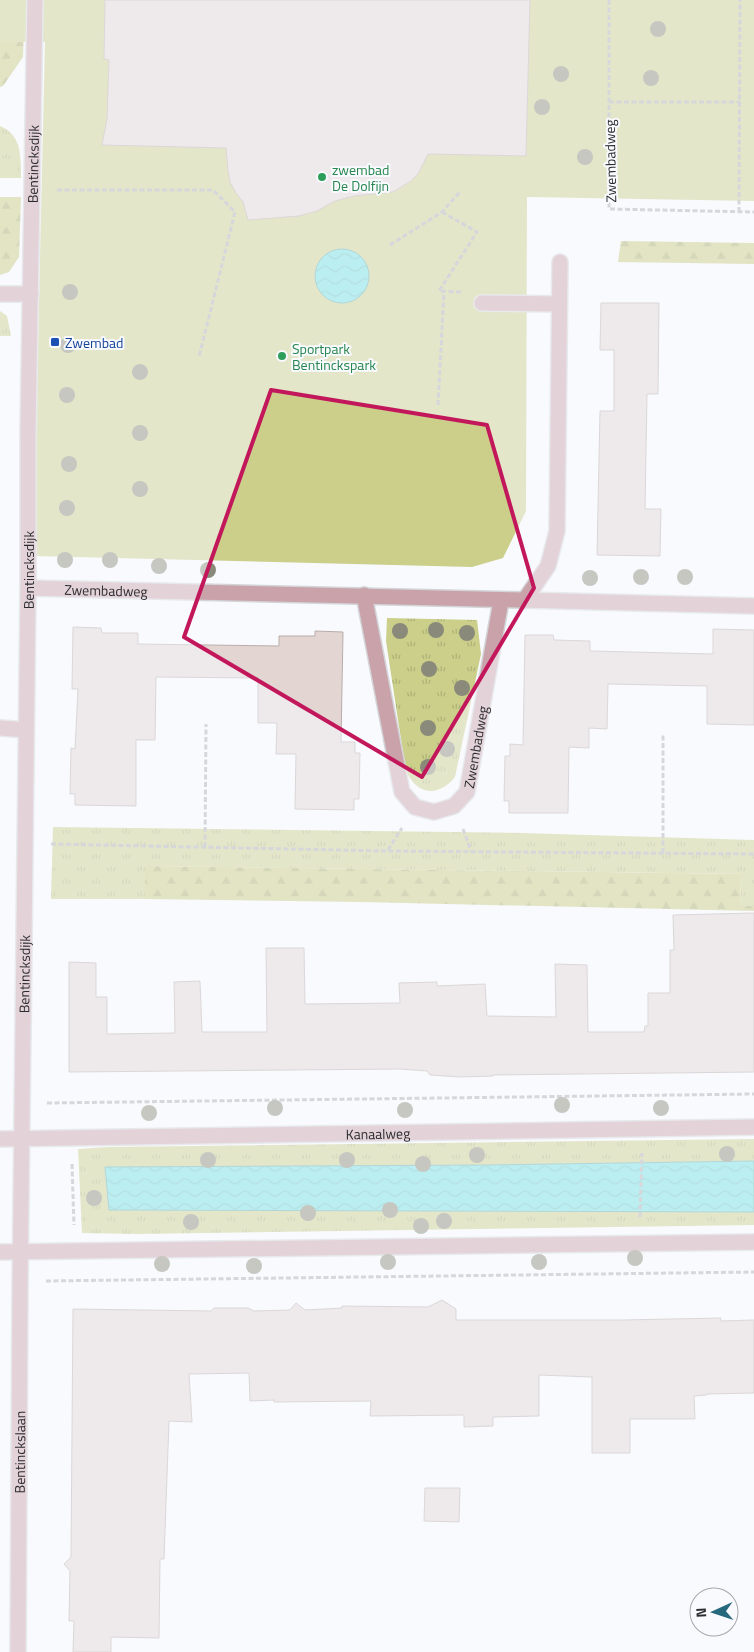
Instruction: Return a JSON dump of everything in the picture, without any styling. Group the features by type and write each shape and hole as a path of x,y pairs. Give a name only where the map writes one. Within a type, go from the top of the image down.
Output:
{"street":[{"name":"Bentincksdijk","path":"20,1252 28,588 28,433 35,0"},
{"path":"524,600 548,566 557,531 558,304 560,262"},
{"path":"0,294 31,294"},
{"path":"482,303 558,304"},
{"name":"Zwembadweg","path":"28,588 754,606"},
{"name":"Zwembadweg","path":"364,595 402,792 415,808 434,812 454,806 467,792 501,601"},
{"path":"0,728 26,730"},
{"name":"Kanaalweg","path":"0,1139 754,1127"},
{"path":"0,1252 754,1242"},
{"name":"Bentinckslaan","path":"18,1652 20,1252"}],"path":[{"name":"Zwembadweg","path":"610,0 609,209 754,212"},
{"path":"739,212 740,0"},
{"path":"609,102 740,102"},
{"path":"33,190 213,190 219,195 235,212 199,358"},
{"path":"390,245 442,212 460,192"},
{"path":"442,212 477,232 439,291 481,293 482,303"},
{"path":"438,405 444,291"},
{"path":"205,847 206,724"},
{"path":"663,735 663,853"},
{"path":"25,844 754,854"},
{"path":"22,1103 754,1094"},
{"path":"72,1102 71,1138 75,1281"},
{"path":"640,1214 642,1156"},
{"path":"20,1282 754,1272"}],"highlighted area":[{"path":"271,390 487,425 534,588 422,777 184,637"}],"green space":[{"path":"0,0 25,0 23,57 3,86 0,87"},
{"name":"Sportpark Bentinckspark","path":"0,0 754,0 754,201 527,197 526,511 503,558 472,567 33,556 45,42 0,42"},
{"path":"0,126 13,135 19,147 21,178 0,178"},
{"path":"0,197 21,197 19,257 9,272 0,275"},
{"path":"621,241 754,243 754,264 618,262"},
{"path":"0,311 7,316 11,336 0,336"},
{"path":"387,618 477,620 481,654 455,777 447,785 437,790 426,791 421,789 406,772 386,641"},
{"path":"53,827 522,833 754,840 754,906 740,906 741,874 146,866 145,899 51,899"},
{"path":"145,866 741,874 740,906 754,906 754,911 145,899"},
{"path":"754,1139 754,1161 105,1168 109,1210 754,1212 754,1225 137,1234 82,1233 78,1149 109,1147"}],"water":[{"path":"342,249 352,251 361,257 367,266 369,276 367,286 361,295 352,301 342,303 332,301 323,295 317,286 315,276 317,266 323,257 332,251"},
{"path":"754,1161 754,1212 109,1210 105,1167 490,1165"}],"building":[{"name":"zwembad De Dolfijn","path":"105,0 530,0 526,156 428,154 418,174 411,181 393,192 354,196 335,201 317,211 299,216 248,220 243,202 230,182 226,148 102,145 107,119 109,60 104,59"},
{"path":"601,303 659,303 658,394 647,394 645,509 661,509 660,556 597,555 600,411 614,411 614,350 600,350"},
{"path":"73,627 101,628 102,633 138,633 138,644 279,646 279,636 315,636 315,631 343,632 341,742 355,742 355,753 360,753 359,799 354,799 354,810 295,809 296,754 276,754 277,723 258,723 258,678 156,677 155,740 136,740 136,806 75,805 75,794 70,794 71,748 75,749 78,689 72,689"},
{"path":"713,629 754,630 754,725 707,724 707,686 608,684 607,729 589,728 589,748 569,747 568,813 509,813 509,801 504,801 505,756 510,756 510,744 523,745 525,635 553,635 554,640 590,641 590,651 713,654"},
{"path":"754,913 754,1072 461,1077 430,1075 427,1071 400,1069 69,1072 69,962 96,963 96,997 107,997 107,1034 175,1033 174,982 200,981 202,1032 267,1032 266,948 304,948 305,1004 400,1003 399,983 437,982 437,986 485,984 487,1016 556,1017 555,964 587,965 588,1032 644,1032 645,1026 648,1026 648,993 670,993 670,950 674,950 673,915"},
{"path":"442,1300 456,1309 456,1320 721,1318 721,1321 754,1320 754,1393 694,1396 695,1419 630,1419 630,1453 592,1453 592,1377 539,1375 539,1416 493,1417 493,1426 464,1427 464,1415 370,1416 371,1401 250,1401 249,1373 189,1374 192,1422 169,1421 164,1559 160,1559 159,1638 111,1637 111,1652 73,1652 74,1621 69,1621 70,1571 64,1564 71,1557 73,1309 211,1311 214,1308 248,1308 254,1311 290,1310 296,1303 305,1310 342,1308 342,1306 428,1307"},
{"path":"425,1488 460,1488 459,1522 424,1521"}],"place":[{"name":"zwembad De Dolfijn","path":"322,177"},
{"name":"Zwembad","path":"55,342"},
{"name":"Sportpark Bentinckspark","path":"282,356"}]}
